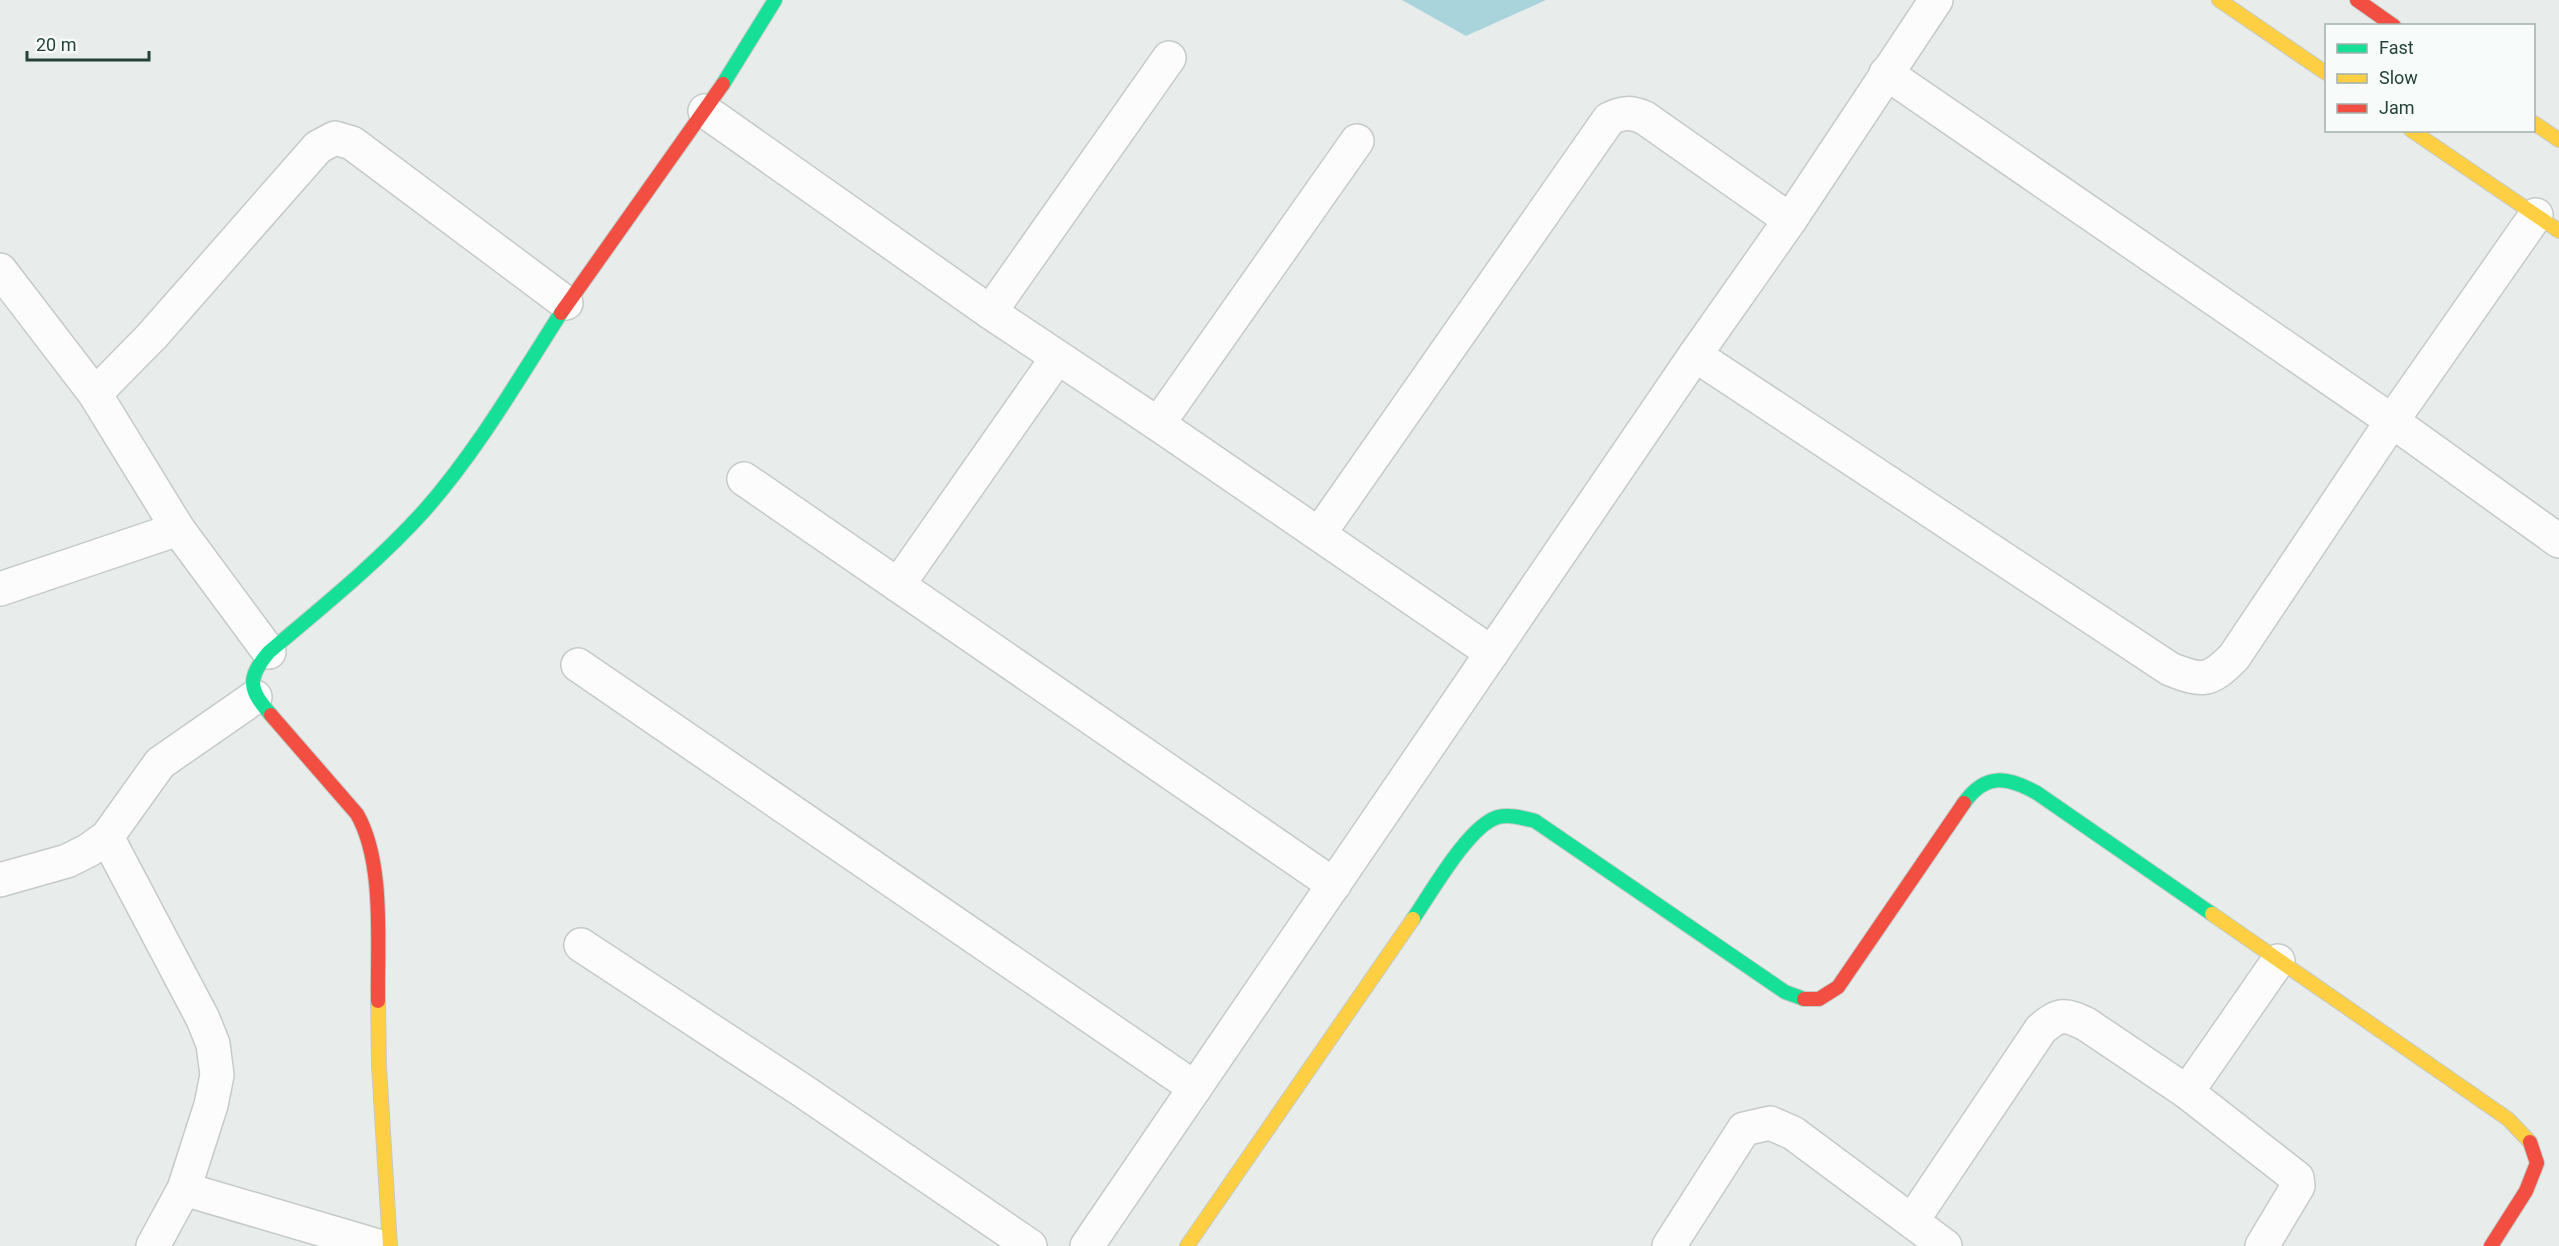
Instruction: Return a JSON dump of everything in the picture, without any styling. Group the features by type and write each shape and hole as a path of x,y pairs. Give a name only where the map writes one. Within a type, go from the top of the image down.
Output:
{"street":[{"path":"390,1246 379,1066 375,872 370,846 366,830 357,814 255,697 252,682 258,665 269,652 410,526 443,488 474,447 566,303 705,111 775,0"},
{"path":"1087,1246 1695,355 1790,220 1936,0"},
{"path":"2219,0 2325,72"},
{"path":"2357,0 2391,24"},
{"path":"990,312 1169,58"},
{"path":"1886,74 2392,421 2559,541"},
{"path":"705,111 1056,358 1158,424 1492,653"},
{"path":"1319,534 1610,119 1621,113 1631,112 1645,118 1790,220"},
{"path":"2535,124 2559,140"},
{"path":"1695,355 2170,669 2193,679 2216,675 2234,657 2392,421 2547,223 2414,132"},
{"path":"95,394 152,336 318,147 335,138 352,143 566,303"},
{"path":"1158,424 1357,141"},
{"path":"0,270 95,394 178,529 269,652"},
{"path":"898,585 1056,358"},
{"path":"744,479 1334,885"},
{"path":"0,589 178,529"},
{"path":"578,665 1195,1088"},
{"path":"0,880 67,861 89,850 107,837 160,763 255,697"},
{"path":"1187,1246 1470,836 1487,820 1508,813 1535,821 1785,992 1807,1000 1825,999 1838,987 1971,793 1986,782 2010,778 2037,793 2508,1119 2529,1140 2537,1163 2526,1191 2491,1246"},
{"path":"107,837 203,1019 213,1044 217,1075 184,1189 153,1246"},
{"path":"581,945 803,1091 1030,1246"},
{"path":"2187,1092 2278,961"},
{"path":"1912,1221 2041,1029 2054,1018 2069,1016 2086,1024 2187,1092 2297,1178 2298,1186 2262,1246"},
{"path":"1669,1246 1744,1129 1770,1123 1793,1133 1945,1246"},
{"path":"184,1189 378,1246"}],"water":[{"path":"1402,0 1546,0 1466,36"}],"traffic: fast":[{"path":"723,84 775,0"},
{"path":"271,715 258,698 253,684 262,661 269,652 368,567 424,511 479,440 561,313"},
{"path":"1964,803 1972,793 1989,782 1998,780 2016,783 2037,793 2212,914"},
{"path":"1413,919 1451,861 1475,833 1498,817 1521,818 1535,821 1785,992 1804,999"}],"traffic: slow":[{"path":"2219,0 2325,72"},
{"path":"2535,124 2559,140"},
{"path":"2414,132 2559,231"},
{"path":"2212,914 2508,1119 2530,1142"},
{"path":"1187,1246 1413,919"},
{"path":"378,1001 379,1066 390,1246"}],"traffic: jam":[{"path":"2357,0 2391,24"},
{"path":"561,313 723,84"},
{"path":"271,715 357,814 366,834 372,856 378,905 378,1001"},
{"path":"1804,999 1819,999 1838,987 1964,803"},
{"path":"2491,1246 2526,1191 2537,1163 2530,1142"}]}
